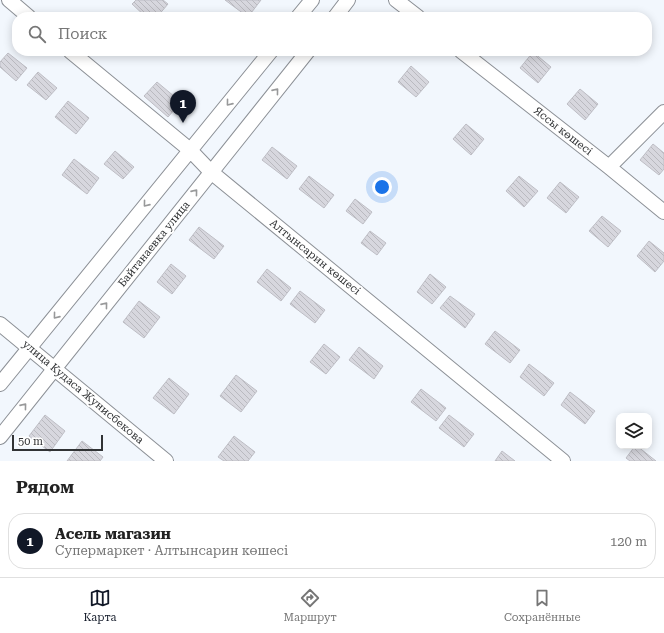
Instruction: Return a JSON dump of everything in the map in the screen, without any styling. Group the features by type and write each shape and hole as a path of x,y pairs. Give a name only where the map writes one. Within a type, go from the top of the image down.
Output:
{"street":[{"path":"9,0 23,12"},
{"path":"302,12 312,0"},
{"path":"339,12 348,0"},
{"path":"396,0 412,12"},
{"name":"Алтынсарин көшесі","path":"76,56 190,150 212,172 563,461"},
{"path":"0,384 267,56"},
{"name":"Байтанаевка улица","path":"0,437 304,56"},
{"name":"Яссы көшесі","path":"467,56 664,212"},
{"path":"609,167 664,112"},
{"name":"улица Кудаса Жунисбекова","path":"0,324 166,461"}],"building":[{"path":"136,0 163,0 168,4 161,12 141,12 132,4"},
{"path":"225,0 261,0 252,12 241,12"},
{"path":"8,53 27,68 16,81 0,67 0,62"},
{"path":"530,56 538,56 551,67 538,83 520,68"},
{"path":"411,66 429,82 416,97 398,82"},
{"path":"38,72 57,88 46,100 27,85"},
{"path":"157,82 181,102 168,117 144,96"},
{"path":"580,89 598,104 585,120 567,104"},
{"path":"68,101 89,118 76,134 55,117"},
{"path":"466,124 484,139 471,155 453,139"},
{"path":"653,144 664,153 664,169 659,175 640,160"},
{"path":"272,147 297,166 287,179 262,160"},
{"path":"115,151 134,167 123,179 104,164"},
{"path":"74,159 99,178 87,194 62,175"},
{"path":"309,176 334,195 324,208 299,189"},
{"path":"519,176 538,191 524,207 506,191"},
{"path":"560,182 579,197 566,213 547,198"},
{"path":"355,199 372,212 363,224 346,211"},
{"path":"602,216 621,231 608,247 589,231"},
{"path":"199,227 224,246 214,259 189,240"},
{"path":"370,231 386,243 377,255 361,243"},
{"path":"649,241 664,253 664,261 655,272 637,256"},
{"path":"171,264 186,276 172,294 157,282"},
{"path":"267,269 291,288 281,301 257,282"},
{"path":"430,274 446,287 432,304 417,292"},
{"path":"300,291 325,310 315,323 290,304"},
{"path":"450,296 475,314 465,328 440,308"},
{"path":"139,301 160,317 144,338 123,322"},
{"path":"495,331 520,350 510,363 485,344"},
{"path":"324,344 340,357 326,374 310,362"},
{"path":"359,347 383,366 374,379 349,360"},
{"path":"529,364 554,383 544,396 520,377"},
{"path":"236,375 257,391 241,412 220,396"},
{"path":"169,378 189,394 174,414 153,398"},
{"path":"421,389 446,408 436,421 411,402"},
{"path":"570,392 595,411 585,424 561,405"},
{"path":"45,415 65,431 50,452 29,436"},
{"path":"449,415 474,434 464,447 439,428"},
{"path":"234,436 255,452 248,461 224,461 218,457"},
{"path":"82,441 103,457 100,461 67,461"},
{"path":"633,449 641,449 656,461 630,461 626,458"},
{"path":"502,451 515,461 495,461"}],"place":[{"name":"Асель магазин","path":"183,123"}]}
